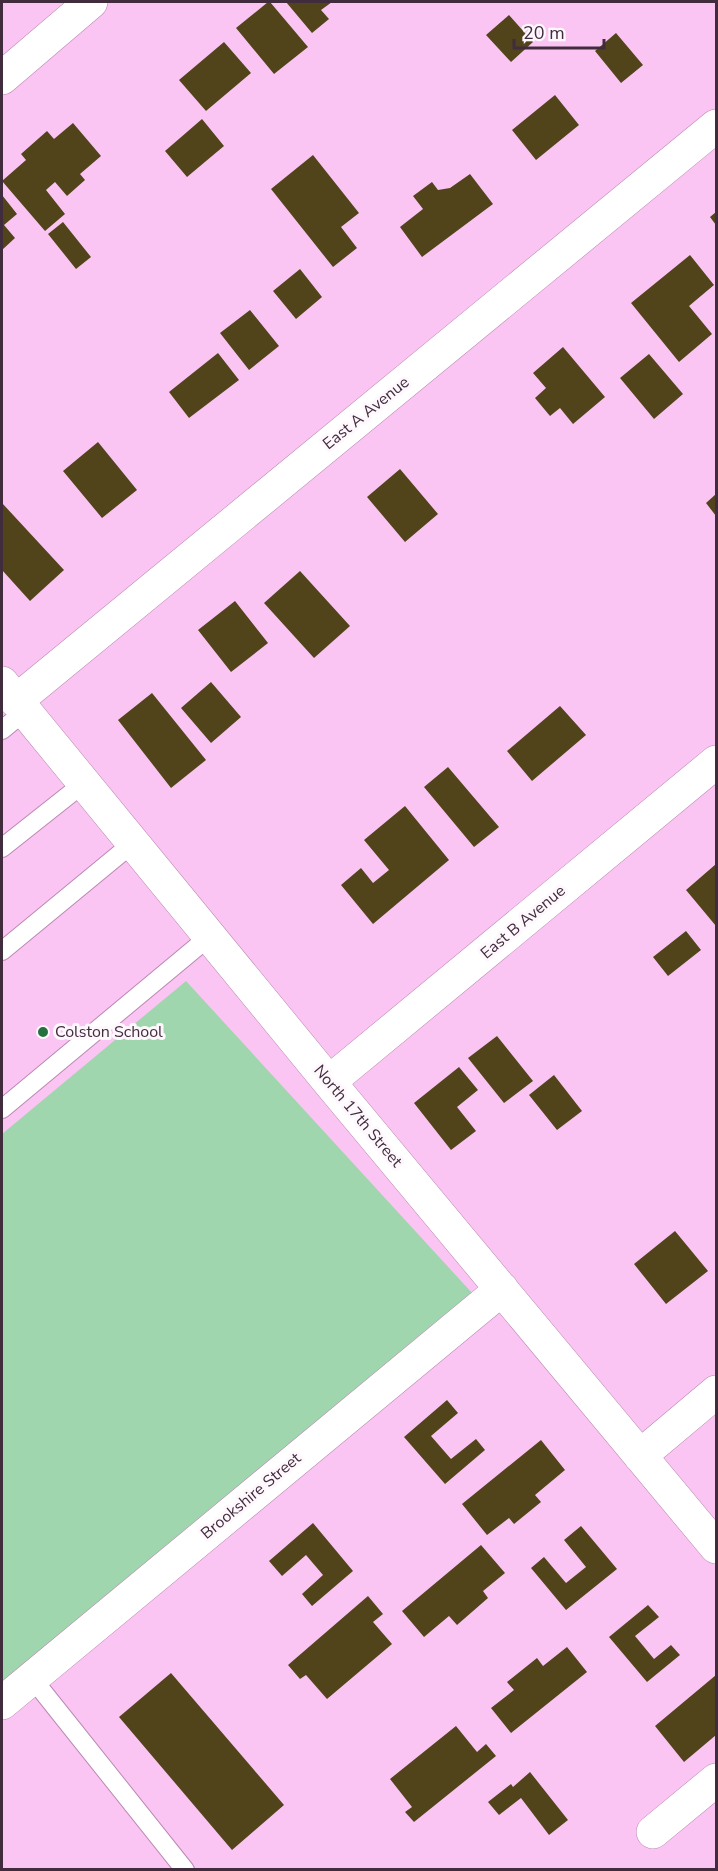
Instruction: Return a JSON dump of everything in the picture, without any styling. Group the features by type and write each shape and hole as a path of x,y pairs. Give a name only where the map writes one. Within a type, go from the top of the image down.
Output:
{"street":[{"path":"2,78 91,2"},
{"name":"East A Avenue","path":"11,706 717,126"},
{"name":"North 17th Street","path":"11,706 84,783 329,1082 717,1547"},
{"name":"East B Avenue","path":"329,1082 717,762"},
{"name":"Brookshire Street","path":"2,1703 501,1289"},
{"path":"640,1456 717,1392"},
{"path":"653,1832 717,1780"}],"lane":[{"path":"2,848 84,783"},
{"path":"2,951 133,843"},
{"path":"2,1109 210,936"},
{"path":"32,1677 185,1869"}],"green space":[{"path":"186,981 473,1294 2,1685 2,1134"}],"building":[{"path":"268,2 308,47 274,74 236,28"},
{"path":"286,2 332,2 321,10 329,19 312,33"},
{"path":"509,15 533,42 511,62 486,35"},
{"path":"616,33 643,65 621,83 595,51"},
{"path":"224,42 251,73 206,111 179,80"},
{"path":"555,95 579,125 536,160 512,130"},
{"path":"202,119 224,146 187,177 165,151"},
{"path":"73,123 101,156 80,174 85,180 67,196 55,182 46,190 65,214 45,231 2,181 26,160 21,154 47,131 54,139"},
{"path":"313,155 359,213 341,227 357,248 333,267 271,189"},
{"path":"470,174 493,204 422,257 400,227 423,209 413,196 432,182 438,190 450,188"},
{"path":"2,195 17,214 4,225 15,238 2,250"},
{"path":"716,212 716,225 710,217"},
{"path":"63,222 91,257 76,269 48,234"},
{"path":"690,255 714,285 689,306 712,334 679,362 631,303"},
{"path":"300,269 322,297 296,319 273,291"},
{"path":"250,310 279,346 249,370 220,333"},
{"path":"563,347 605,397 573,424 560,408 550,416 535,398 546,388 533,373"},
{"path":"218,353 239,380 189,418 169,392"},
{"path":"649,354 683,394 654,419 620,378"},
{"path":"98,442 137,490 102,518 63,471"},
{"path":"400,469 438,514 405,542 367,497"},
{"path":"716,494 716,516 706,503"},
{"path":"2,503 64,570 30,601 2,570"},
{"path":"300,571 350,626 314,658 264,603"},
{"path":"235,601 268,643 231,672 198,630"},
{"path":"211,682 241,717 211,743 181,708"},
{"path":"152,693 206,760 171,788 118,720"},
{"path":"560,706 586,735 532,781 507,751"},
{"path":"448,767 499,827 474,847 424,787"},
{"path":"405,806 449,860 373,924 341,885 361,868 373,883 389,870 364,840"},
{"path":"716,864 716,926 686,890"},
{"path":"686,931 701,950 668,976 653,957"},
{"path":"497,1036 533,1081 504,1103 468,1058"},
{"path":"459,1067 478,1090 457,1107 476,1131 451,1150 414,1103"},
{"path":"554,1075 582,1111 557,1130 529,1095"},
{"path":"675,1231 708,1271 666,1304 634,1264"},
{"path":"447,1400 458,1413 431,1436 451,1459 476,1439 485,1450 445,1484 404,1437"},
{"path":"541,1440 565,1470 535,1495 541,1502 514,1524 509,1518 487,1535 462,1504"},
{"path":"313,1523 353,1571 312,1606 302,1594 323,1575 306,1555 282,1576 269,1561"},
{"path":"581,1526 617,1569 566,1610 531,1568 544,1557 566,1583 586,1567 564,1540"},
{"path":"481,1545 505,1573 483,1591 488,1598 457,1625 449,1616 424,1637 402,1611"},
{"path":"368,1596 383,1614 373,1622 392,1644 327,1699 306,1675 300,1679 288,1665"},
{"path":"648,1605 659,1617 635,1636 654,1659 671,1645 680,1655 647,1682 609,1637"},
{"path":"567,1647 587,1672 511,1733 491,1708 514,1690 507,1682 537,1658 543,1666"},
{"path":"171,1673 284,1805 232,1850 119,1717"},
{"path":"716,1675 716,1735 684,1762 655,1726"},
{"path":"456,1726 477,1752 486,1744 496,1756 414,1822 405,1812 412,1807 390,1779"},
{"path":"530,1772 568,1820 549,1835 521,1798 499,1815 488,1802 511,1784 513,1787"}],"place":[{"name":"Colston School","path":"43,1032"}]}
